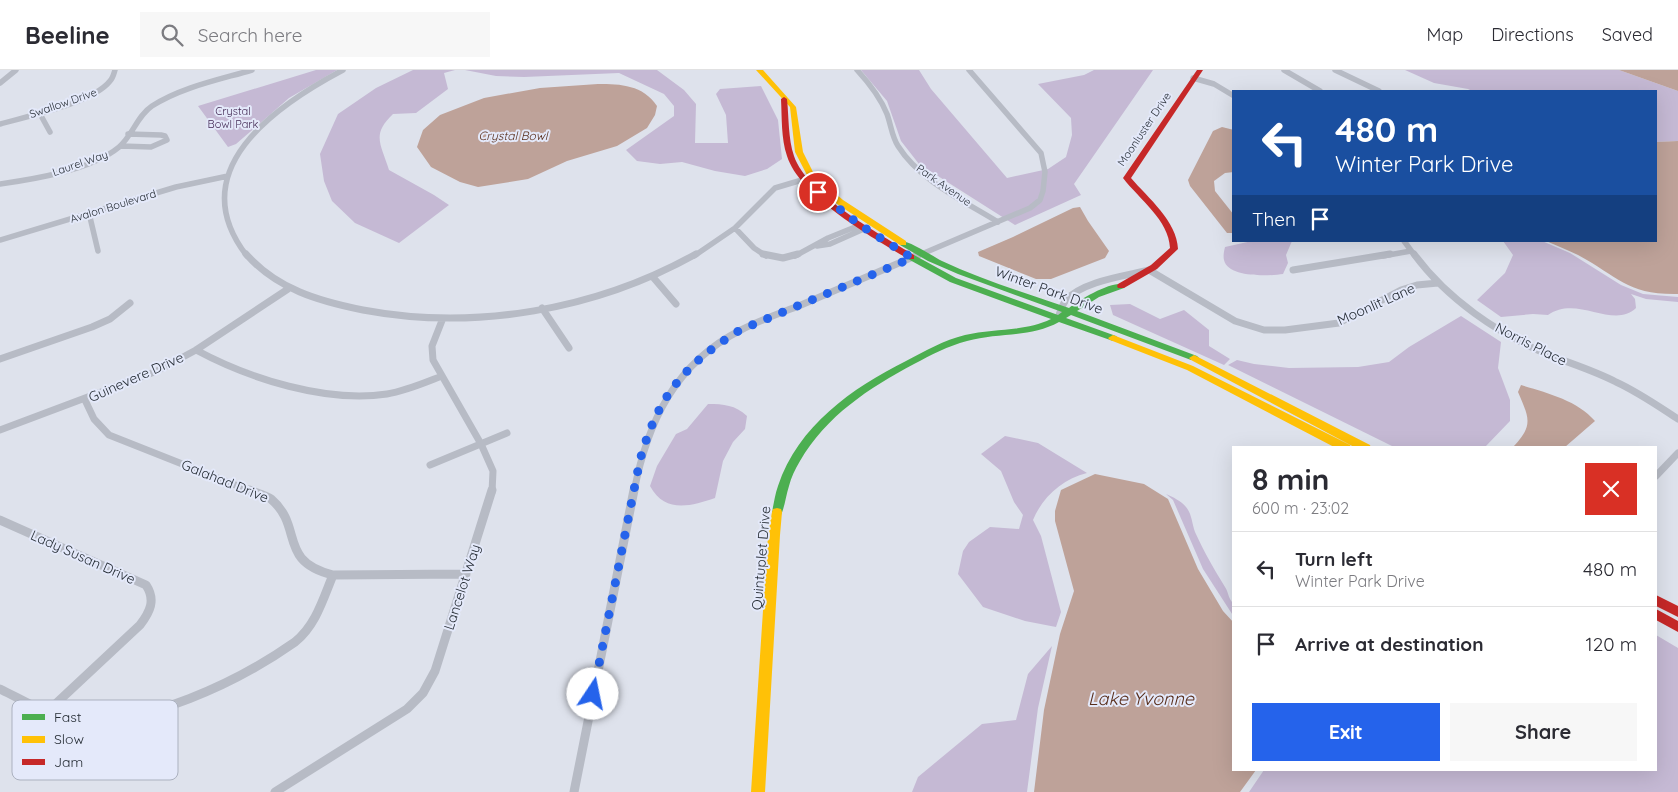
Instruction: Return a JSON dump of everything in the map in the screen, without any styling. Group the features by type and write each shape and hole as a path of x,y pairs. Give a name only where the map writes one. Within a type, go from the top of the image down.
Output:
{"street":[{"path":"0,83 16,70"},
{"name":"Swallow Drive","path":"0,124 76,101 100,91 113,79 115,70"},
{"path":"226,70 232,76"},
{"name":"Laurel Way","path":"0,184 28,179 85,164 121,146 142,113 158,102 178,92 252,70"},
{"path":"343,70 303,93 263,124 248,140 236,157 228,176 225,198 226,216 235,240 246,256 262,271 288,289 327,302 376,314 442,318 496,315 542,308 612,291 652,276 710,246 735,228 771,190 808,179"},
{"name":"Winter Park Drive","path":"759,70 784,99 793,106 800,152 808,179 863,227 916,256 1063,313 1193,358 1342,442 1358,446"},
{"name":"Park Avenue","path":"858,70 877,95 887,114 896,143 910,161 925,174 998,222"},
{"path":"969,71 978,70"},
{"path":"1284,70 1318,90"},
{"path":"1335,70 1377,90"},
{"path":"574,792 640,460 656,413 670,390 694,364 740,330 998,222 1038,202 1042,196 1044,157 1039,148 969,71"},
{"path":"1196,74 1232,95"},
{"name":"Moonluster Drive","path":"1063,313 1093,291 1121,286 1150,270 1174,250 1174,242 1167,228 1127,178 1196,74"},
{"path":"39,112 50,132"},
{"path":"121,146 150,147 160,145 167,140 165,136 161,135 128,134"},
{"name":"Avalon Boulevard","path":"0,240 183,186 228,176"},
{"name":"Winter Park Drive","path":"808,179 916,256"},
{"path":"89,213 98,251"},
{"path":"735,228 760,252 766,256 780,258 790,257 815,246 830,244 863,227"},
{"name":"Norris Place","path":"1405,242 1438,283 1470,310 1540,351 1610,379 1678,420"},
{"path":"1293,270 1411,251"},
{"name":"Moonlit Lane","path":"1150,270 1235,321 1264,330 1293,329 1339,323 1401,290 1417,285 1438,283"},
{"path":"652,276 676,304"},
{"name":"Guinevere Drive","path":"0,430 85,400 158,371 196,350 288,289"},
{"path":"0,359 92,327 110,319 130,303"},
{"path":"542,308 570,348"},
{"name":"Quintuplet Drive","path":"758,792 774,535 780,498 790,471 804,445 817,427 838,406 878,377 965,338 988,333 1035,328 1063,313"},
{"name":"Lancelot Way","path":"275,792 407,709 423,694 435,671 492,493 493,471 481,444 433,360 432,346 442,318"},
{"path":"196,350 245,373 321,391 364,395 386,394 406,390 442,376"},
{"name":"Galahad Drive","path":"85,400 92,418 99,428 109,435 273,501 283,512 299,556 306,567 319,573 333,575 466,574"},
{"path":"430,465 507,433"},
{"path":"1657,475 1678,453"},
{"name":"Lady Susan Drive","path":"0,520 146,585 151,592 153,600 149,614 140,625 60,700"},
{"path":"178,703 212,690 289,646 304,635 312,622 333,575"},
{"path":"1657,601 1678,612"},
{"path":"1657,615 1678,627"},
{"path":"0,689 24,700"}],"green space":[{"name":"Crystal Bowl Park","path":"316,70 337,70 289,98 236,144 228,147 198,106"},
{"path":"413,70 455,70 444,73 448,89 416,113 393,114 386,121 380,134 381,146 389,170 449,205 399,243 355,223 332,201 324,181 320,154 338,114 376,88"},
{"path":"465,70 657,70 684,90 696,104 695,143 728,143 726,115 716,94 720,89 761,86 778,120 782,159 767,169 745,176 715,171 682,162 660,164 637,161 626,150 674,116 674,106 664,94 619,73 524,77 496,76"},
{"path":"861,70 919,70 931,89 1007,178 1048,169 1066,157 1072,135 1071,118 1038,84 1084,75 1094,70 1153,70 1074,184 1081,195 1015,225 919,164 901,141 887,101"},
{"path":"1405,70 1619,70 1678,91 1678,141 1657,142 1657,90 1470,90 1434,83"},
{"path":"1248,242 1292,242 1286,255 1288,263 1283,274 1250,275 1233,270 1227,266 1224,260 1225,247"},
{"path":"1504,242 1544,242 1570,253 1621,285 1643,294 1678,297 1678,302 1646,299 1631,294 1635,299 1636,308 1627,314 1606,314 1571,308 1559,310 1548,315 1533,314 1501,317 1477,300 1505,273 1513,255"},
{"path":"1130,304 1160,319 1184,310 1209,330 1209,346 1230,359 1224,365 1113,315 1110,305"},
{"path":"1461,316 1501,342 1498,368 1510,400 1510,421 1486,446 1392,446 1228,365 1237,360 1289,368 1358,367 1389,362 1409,347"},
{"path":"708,404 729,406 738,409 747,416 745,429 733,442 723,461 715,498 679,506 663,501 650,486 657,466 676,434 687,429"},
{"path":"1005,436 1038,443 1087,473 1070,479 1048,496 1033,520 1041,536 1061,612 1056,627 1025,621 983,607 958,574 963,551 969,542 990,527 1019,529 1023,515 1014,502 1001,471 981,454"},
{"path":"1166,494 1179,501 1188,510 1198,539 1232,601 1232,614 1203,569 1173,500"},
{"path":"1657,636 1678,648 1678,792 1249,792 1263,771 1657,771"},
{"path":"1052,646 1038,708 1027,792 912,792 918,777 982,724 1016,720 1028,674"}],"water":[{"path":"1619,70 1678,70 1678,91"},
{"name":"Crystal Bowl","path":"615,84 631,87 651,99 657,106 655,115 647,128 617,146 567,161 528,179 478,187 460,182 431,167 417,147 423,130 440,115 484,98 540,88"},
{"path":"1222,127 1232,130 1232,172 1225,173 1214,181 1215,191 1232,212 1232,233 1227,233 1190,186 1188,180 1213,131"},
{"path":"1678,141 1678,294 1661,294 1635,288 1578,255 1548,242 1657,242 1657,142"},
{"path":"1080,207 1109,251 1105,258 1051,279 1036,279 979,256 978,252 1073,208"},
{"path":"1521,385 1551,394 1571,402 1595,421 1566,446 1514,446 1524,433 1528,421 1518,392"},
{"name":"Lake Yvonne","path":"1095,474 1144,484 1168,499 1198,569 1223,611 1232,621 1232,771 1255,771 1240,792 1034,792 1044,710 1060,634 1074,591 1055,521 1055,511 1061,490"}],"traffic: fast":[{"path":"903,243 917,252 961,272 1194,358"},
{"path":"911,257 953,280 1113,338"},
{"path":"777,512 784,485 794,461 808,439 826,420 866,387 889,373 952,342 983,334 1022,331 1040,327 1096,295 1121,286"}],"traffic: slow":[{"path":"759,70 793,107 799,152 812,177 840,202 903,243"},
{"path":"1113,338 1190,368 1342,446"},
{"path":"1194,358 1362,446"},
{"path":"758,792 777,512"}],"traffic: jam":[{"path":"1121,286 1154,267 1174,249 1174,241 1164,222 1127,178 1200,70"},
{"path":"784,99 788,148 793,163 801,175 828,202 911,257"},
{"path":"1657,601 1678,612"},
{"path":"1657,615 1678,627"}],"route":[{"path":"593,694 640,460 652,422 670,390 694,364 740,330 912,258 884,238 860,225 833,206 818,192"}]}
